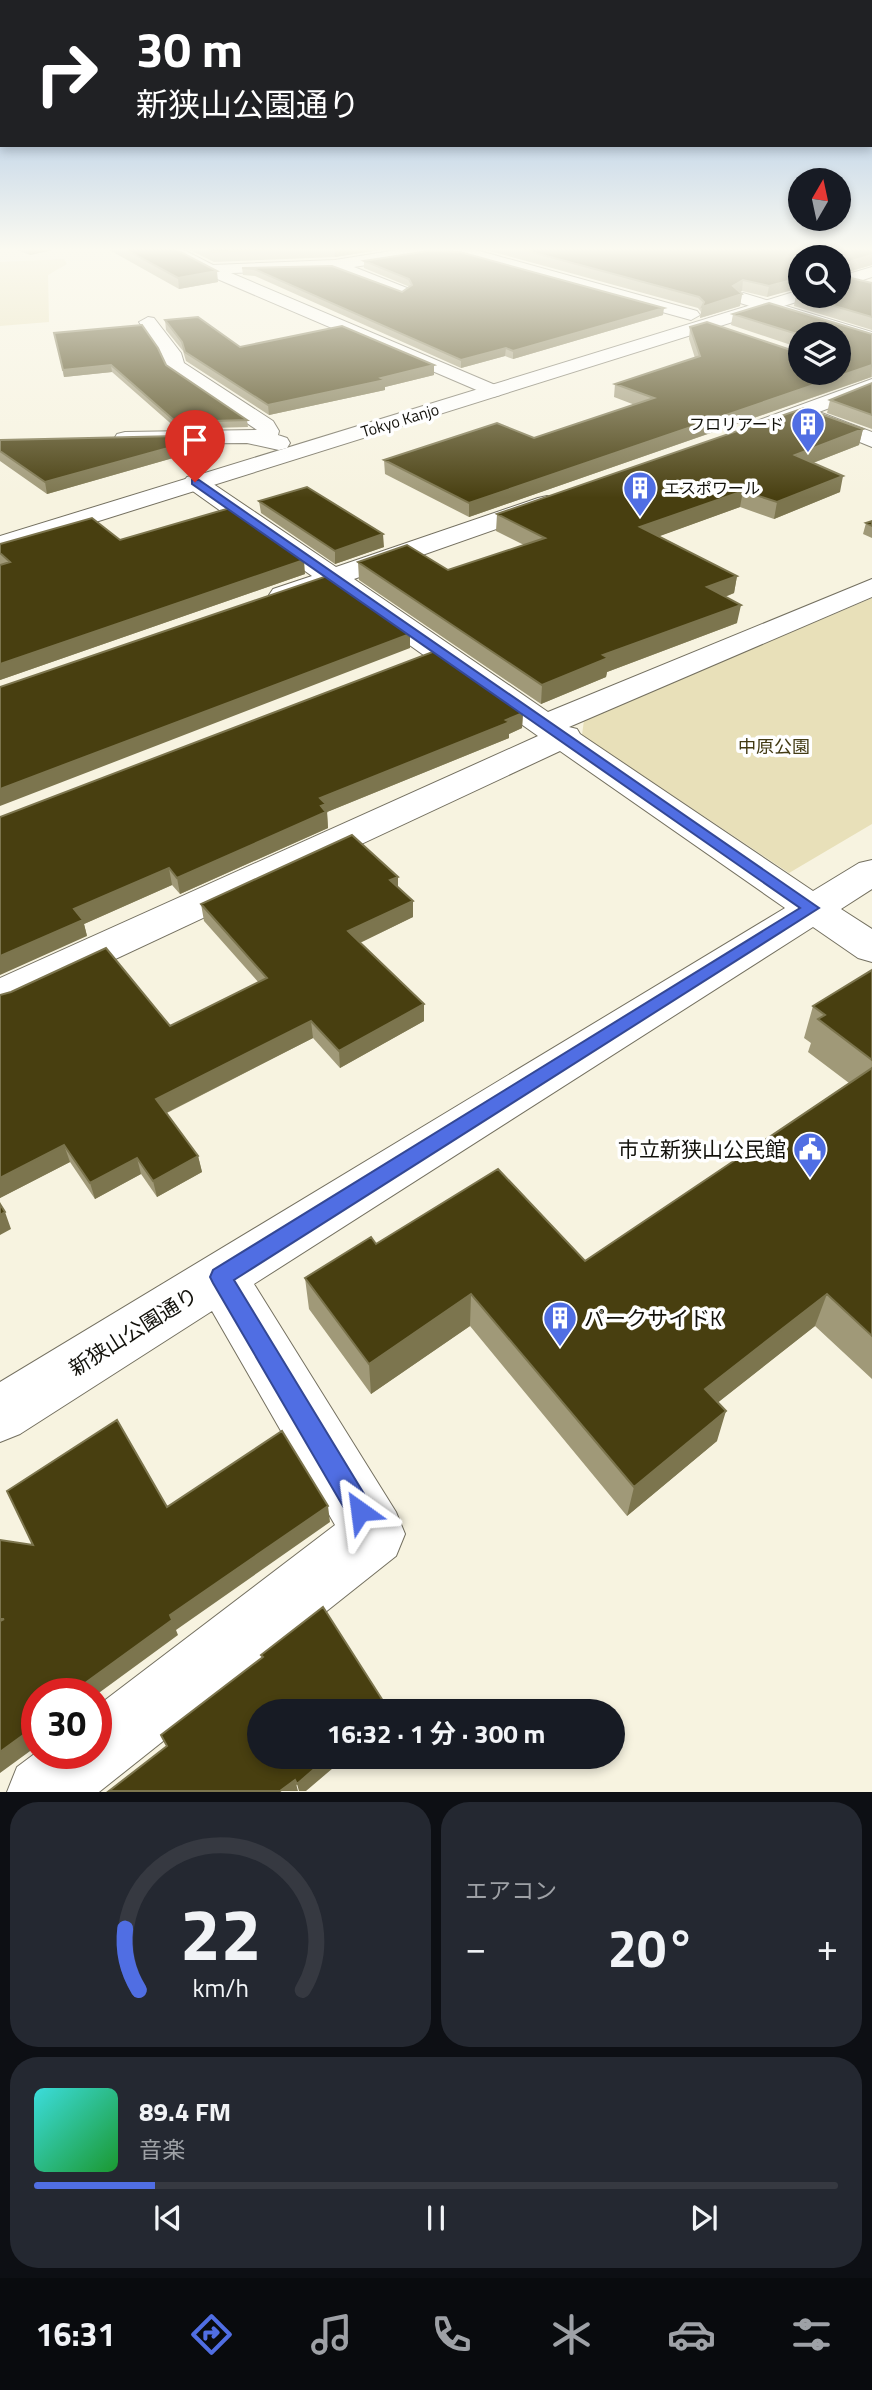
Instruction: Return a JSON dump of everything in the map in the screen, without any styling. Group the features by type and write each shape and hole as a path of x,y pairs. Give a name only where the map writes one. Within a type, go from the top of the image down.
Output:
{"main road":[{"path":"109,439 273,440 265,426 175,366 171,353 154,331"},
{"path":"351,331 482,387"},
{"name":"Tokyo Kanjo","path":"0,544 663,331"},
{"path":"724,331 740,337"},
{"path":"848,331 872,338"},
{"path":"736,436 801,413 864,381"},
{"name":"Tokyo Kanjo","path":"0,527 273,440 482,387"},
{"path":"801,413 872,440"},
{"path":"195,482 872,948"},
{"path":"256,605 567,496"},
{"path":"0,995 555,731 872,587"},
{"path":"401,666 440,650"},
{"name":"新狭山公園通り","path":"0,1415 872,872"},
{"path":"112,1737 374,1534 220,1277"},
{"path":"42,1791 71,1769"}],"green space":[{"name":"中原公園","path":"872,598 872,824 789,873 582,735 584,720"}],"building":[{"path":"146,331 166,365 247,420 176,422 111,365 63,370 54,333"},
{"path":"173,331 217,331 240,347 320,331 353,331 434,365 381,378 385,380 268,405 185,352 182,342"},
{"path":"394,331 585,331 513,351 506,348 461,360"},
{"path":"691,331 733,331 788,349 788,385 814,385 469,503 384,460 497,423 534,438 654,398 615,384 700,356"},
{"path":"851,331 872,334 872,365 851,372"},
{"path":"872,383 872,415 830,400"},
{"path":"804,408 863,429 795,455 843,476 777,502 743,491 640,527 737,576 707,587 741,605 603,655 608,658 542,685 358,562 407,545 448,570 545,538 497,514"},
{"path":"177,436 179,445 45,482 0,451 0,440"},
{"path":"307,487 383,534 335,551 259,501"},
{"path":"230,508 304,560 0,664 0,565 10,562 0,553 0,544 92,518 120,540"},
{"path":"327,576 410,634 0,789 0,687"},
{"path":"435,651 523,713 506,720 510,722 320,798 326,804 321,806 326,812 177,878 169,868 74,909 83,920 0,956 0,817"},
{"path":"352,835 398,877 390,880 413,901 348,931 424,1004 339,1051 311,1021 156,1099 198,1156 153,1181 137,1158 90,1183 64,1145 0,1178 0,995 106,948 170,1026 267,978 201,904"},
{"path":"872,970 872,1060 818,1019 825,1015 813,1006"},
{"path":"872,1068 872,1336 827,1294 705,1389 726,1411 634,1487 471,1294 369,1364 305,1278 371,1237 376,1244 498,1169 585,1261"},
{"path":"117,1420 167,1507 282,1431 328,1506 170,1615 172,1620 92,1678 21,1678 21,1737 0,1752 0,1621 4,1619 0,1619 0,1540 33,1545 7,1491"},
{"path":"323,1607 382,1699 247,1699 247,1769 314,1769 297,1784 295,1780 280,1791 109,1791 167,1746 161,1735 263,1657 261,1655"}],"place":[{"name":"フロリアード","path":"808,454"},
{"name":"エスポワール","path":"640,518"},
{"name":"市立新狭山公民館","path":"810,1179"},
{"name":"パークサイドK","path":"560,1348"}],"route":[{"path":"195,482 811,908 220,1277 360,1511"}]}
